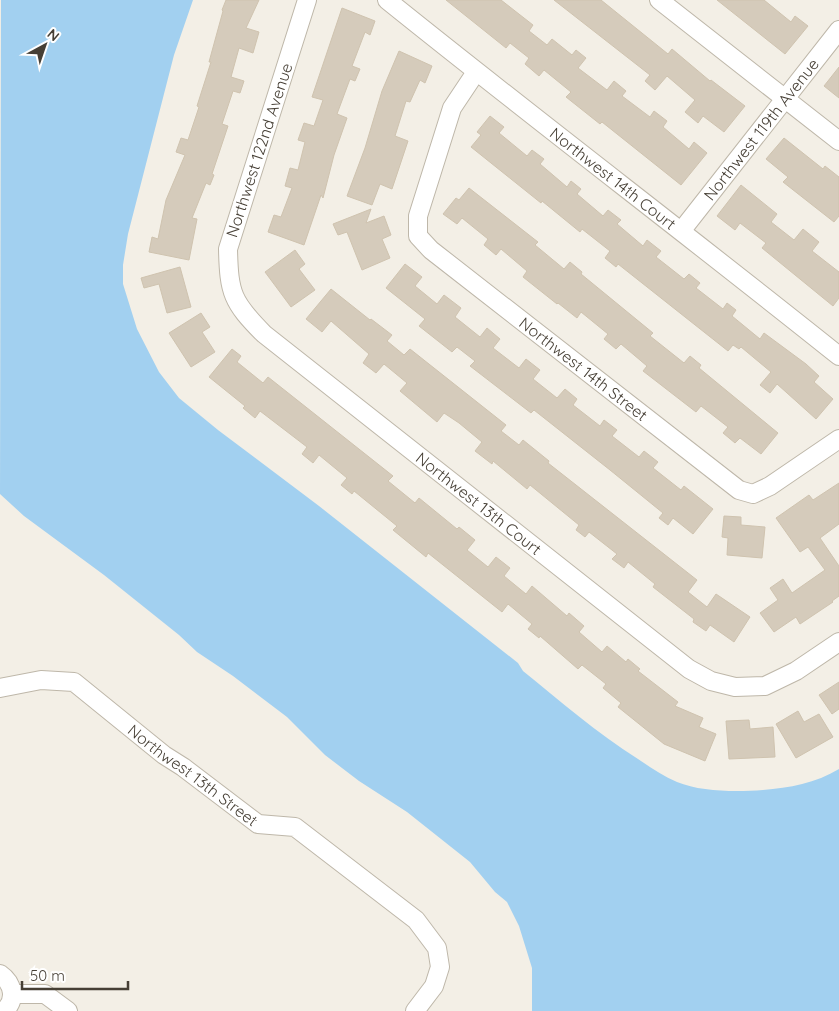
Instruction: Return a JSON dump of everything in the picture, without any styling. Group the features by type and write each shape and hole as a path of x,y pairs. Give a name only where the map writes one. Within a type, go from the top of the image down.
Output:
{"street":[{"name":"Northwest 122nd Avenue","path":"236,302 228,280 228,248 307,0"},
{"name":"Northwest 14th Court","path":"387,0 476,72 682,230 839,356"},
{"path":"659,0 839,141"},
{"name":"Northwest 119th Avenue","path":"682,230 839,30"},
{"name":"Northwest 14th Street","path":"476,72 452,108 418,216 418,236 431,250 739,490 753,494 770,486 839,439"},
{"name":"Northwest 13th Court","path":"236,302 247,318 264,334 689,669 711,681 735,686 765,686 796,671 839,642"},
{"name":"Northwest 13th Street","path":"0,688 41,680 74,682 164,755 183,767 258,824 295,827 416,920 437,948 440,967 434,986 415,1011"},
{"path":"0,974 8,981 12,994 12,1000 4,1011"},
{"path":"12,994 45,994 68,1011"}],"water":[{"path":"1,0 193,0 174,55 128,234 123,265 123,284 137,329 159,372 179,398 518,663 523,671 579,716 623,749 662,774 677,782 697,788 719,791 742,791 773,789 802,784 821,778 839,769 839,1011 532,1011 532,968 519,926 507,902 495,892 470,862 407,812 359,781 325,755 287,717 233,676 197,652 179,635 104,575 24,516 0,494"}],"building":[{"path":"226,0 259,0 246,28 259,32 253,53 239,48 231,77 244,81 240,93 233,91 222,124 228,126 212,174 214,175 210,185 206,183 192,218 197,219 189,260 149,252 152,237 158,239 166,200 185,155 176,152 181,138 188,140 199,107 197,106 211,62 209,62"},
{"path":"446,0 501,0 533,25 529,31 547,45 552,39 572,55 576,50 586,58 578,68 607,90 614,81 626,91 622,96 650,117 654,111 667,121 663,127 689,149 694,142 707,153 681,185 602,122 600,124 566,97 571,92 544,70 539,76 525,64 529,58 510,43 506,48"},
{"path":"554,0 601,0 668,54 672,49 710,81 745,106 724,132 703,116 698,123 685,112 695,100 667,76 655,90 645,81 650,75"},
{"path":"717,0 764,0 791,22 795,16 808,26 785,54"},
{"path":"342,8 375,21 370,35 365,32 352,66 360,69 355,81 350,79 337,114 347,118 334,155 323,198 321,195 304,245 268,232 274,215 281,217 292,188 285,186 290,168 298,170 305,142 298,140 304,123 314,126 323,100 312,97"},
{"path":"399,51 432,66 425,83 420,80 410,102 406,101 395,136 408,141 392,189 380,184 372,205 347,196 365,148 382,91"},
{"path":"839,67 839,98 824,86"},
{"path":"490,116 504,127 499,133 527,156 532,150 544,159 540,164 567,187 571,181 581,189 577,194 603,216 608,210 621,220 617,224 643,246 647,240 661,251 656,257 684,279 689,274 700,283 696,288 723,309 727,303 736,310 732,316 760,339 764,333 819,376 814,382 833,399 816,419 777,384 770,393 760,385 771,372 741,347 739,349 733,345 728,351 618,264 616,267 605,258 610,251 582,229 580,232 542,201 541,203 471,147 481,135 477,132"},
{"path":"784,138 823,169 825,166 839,177 839,216 834,222 783,182 788,177 766,159"},
{"path":"741,185 777,214 771,222 794,240 803,229 819,242 812,251 839,272 839,298 833,306 762,248 766,243 740,223 735,230 717,216"},
{"path":"469,188 538,242 535,245 564,269 570,262 582,272 581,274 653,333 650,336 684,363 690,356 701,365 699,368 778,433 761,454 740,438 735,443 723,433 728,427 701,406 696,412 643,371 647,366 621,344 616,349 604,339 608,334 581,312 577,318 557,304 523,277 527,271 501,249 496,255 484,245 488,239 462,218 457,224 443,214 456,198 459,200"},
{"path":"371,209 366,223 384,216 391,235 382,239 390,258 362,270 347,232 338,235 333,224"},
{"path":"295,250 305,264 299,269 315,290 291,307 265,272"},
{"path":"405,264 422,277 415,286 437,304 444,295 461,308 455,317 480,337 487,328 500,339 493,348 519,368 526,359 540,370 533,379 557,398 565,389 577,399 573,405 600,426 604,420 617,430 612,436 639,457 644,451 658,462 653,468 681,490 684,486 713,509 693,534 673,518 668,525 659,518 663,513 610,470 534,410 531,413 470,366 475,361 457,347 452,352 419,326 425,319 386,288"},
{"path":"180,267 191,307 167,313 159,284 144,288 141,278"},
{"path":"331,289 392,335 387,341 404,355 410,349 506,425 501,431 519,445 523,440 549,461 548,463 697,580 688,592 707,607 716,594 750,617 734,642 710,625 706,631 693,622 694,619 653,587 655,584 628,562 624,568 612,559 617,554 589,532 585,537 576,530 579,525 530,485 527,489 493,461 492,464 475,451 482,442 459,423 444,413 437,422 400,391 407,383 384,364 376,373 363,363 369,354 331,321 322,332 306,319"},
{"path":"201,313 210,327 202,332 215,352 191,367 169,333"},
{"path":"232,349 241,356 237,362 263,383 268,377 393,476 388,481 415,503 419,498 457,529 459,527 475,540 467,550 488,567 496,557 510,568 504,576 526,594 532,586 567,616 569,613 584,626 579,632 602,652 607,646 626,662 628,659 640,669 638,671 678,702 675,706 703,718 699,727 716,734 705,761 664,744 618,707 621,703 603,688 606,684 582,665 578,669 540,636 539,638 528,629 532,624 508,604 502,612 428,553 426,557 393,530 397,526 354,491 352,494 341,485 347,478 319,455 313,463 302,454 307,447 260,411 255,418 243,408 245,406 209,377"},
{"path":"839,483 839,524 820,538 839,566 839,596 800,624 796,617 774,632 760,613 778,600 770,588 783,579 792,593 825,570 808,547 800,552 776,518 809,495 813,500"},
{"path":"724,516 741,517 741,525 765,527 762,558 727,555 728,538 722,537"},
{"path":"839,682 839,709 832,714 819,695"},
{"path":"798,711 804,722 819,714 833,737 796,758 776,724"},
{"path":"749,720 750,729 773,727 775,757 729,759 726,721"}]}
